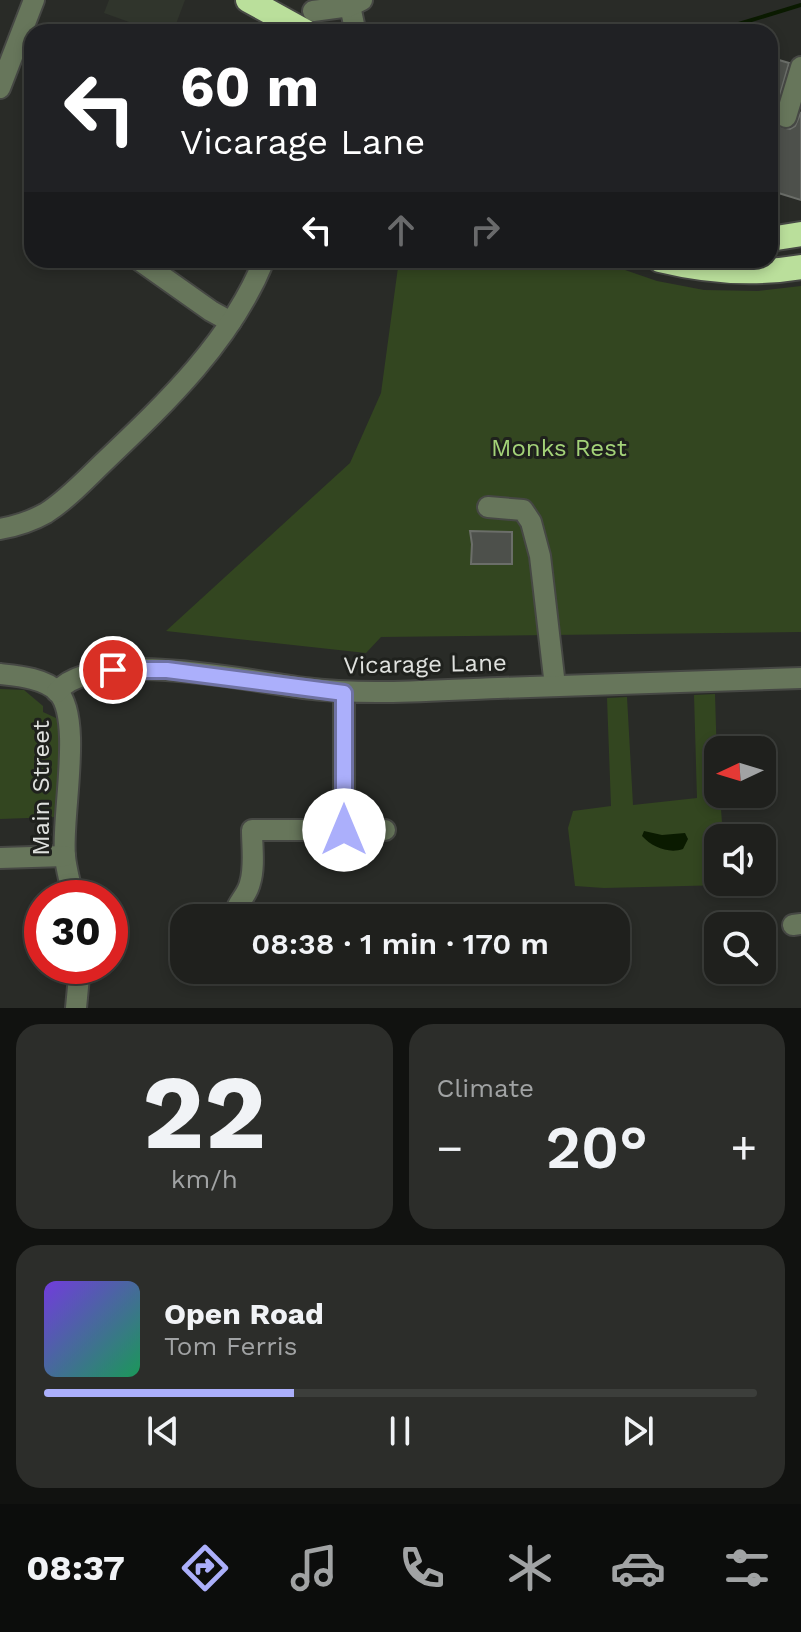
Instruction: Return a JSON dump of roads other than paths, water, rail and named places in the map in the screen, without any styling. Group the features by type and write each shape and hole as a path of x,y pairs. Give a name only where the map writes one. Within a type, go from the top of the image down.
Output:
{"highway":[{"path":"248,0 309,22"},
{"path":"778,238 801,234"},
{"path":"699,268 761,271 801,267"}],"street":[{"path":"25,24 34,0"},
{"path":"309,22 356,3 355,24"},
{"path":"0,88 24,26"},
{"path":"786,117 801,67"},
{"path":"778,249 801,246"},
{"path":"150,268 231,322"},
{"path":"0,529 35,519 63,500 150,418 192,373 231,322 260,268"},
{"path":"488,507 523,510 531,522 540,556 555,686"},
{"name":"Vicarage Lane","path":"57,692 74,677 98,671 167,670 344,693 801,678"},
{"name":"Main Street","path":"0,674 44,683 57,692 68,713 65,856 70,880"},
{"path":"344,693 344,830"},
{"path":"238,904 250,884 252,830 385,830"},
{"path":"0,858 65,856"},
{"path":"76,1008 78,984"}],"waterway":[{"path":"738,24 801,5"}],"park label":[{"name":"Monks Rest","path":"559,448"}]}
